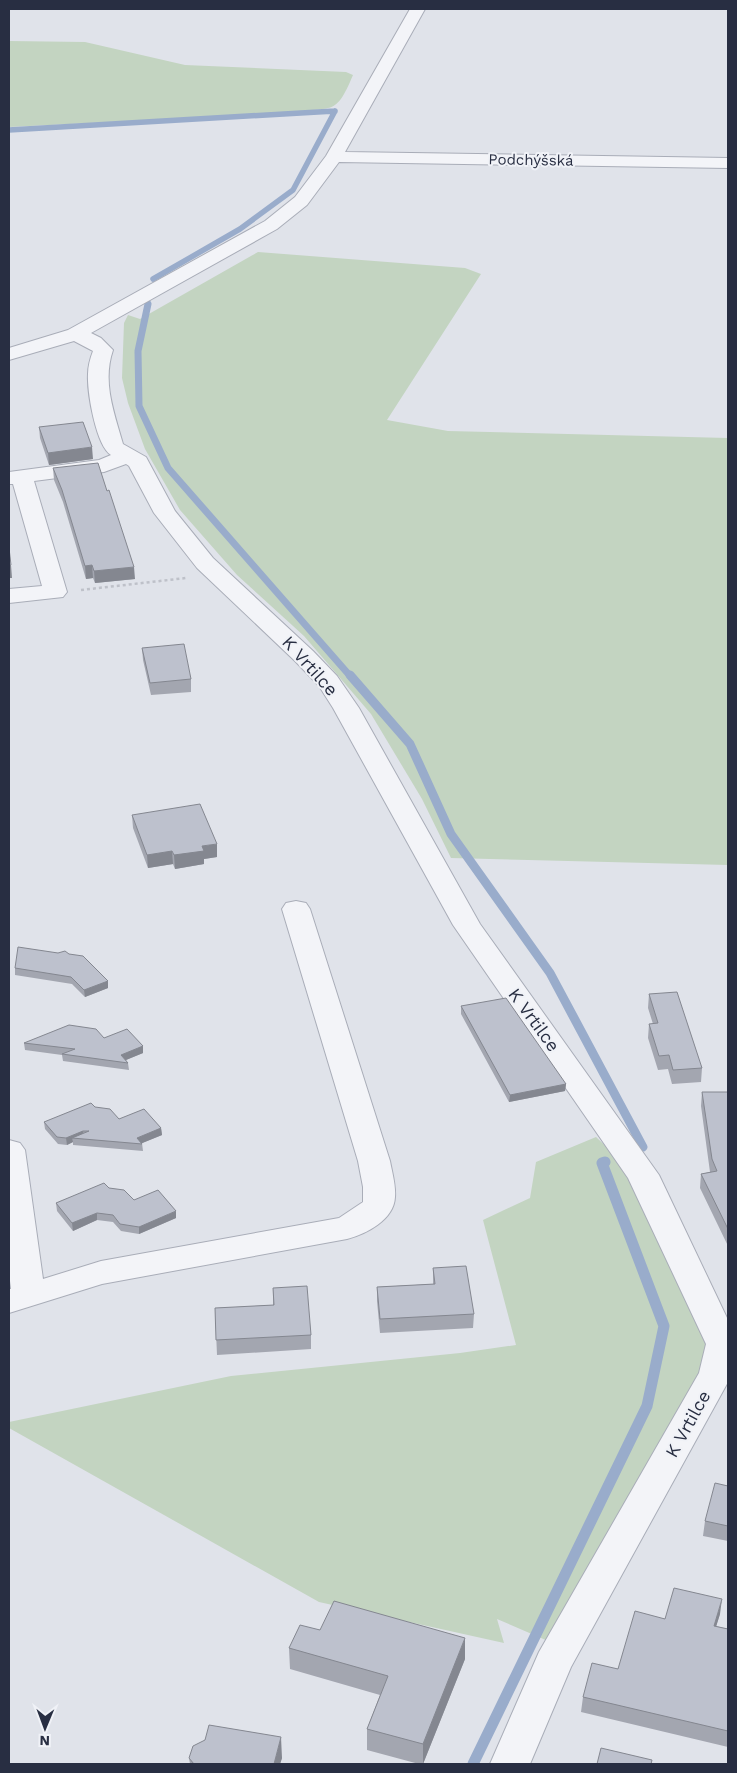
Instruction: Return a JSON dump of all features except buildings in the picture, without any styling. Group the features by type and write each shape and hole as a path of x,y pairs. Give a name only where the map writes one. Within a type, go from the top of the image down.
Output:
{"street":[{"path":"9,354 76,334 271,225 301,201 334,157 417,9"},
{"name":"Podchýšská","path":"334,157 728,163"},
{"name":"K Vrtilce","path":"76,334 94,342 103,350 97,362 97,379 113,447 138,462 165,513 205,563 219,574 328,681 346,708 467,925 643,1175 725,1344 716,1373 553,1662 510,1764"},
{"path":"9,596 55,592 15,478 104,466 126,456"},
{"path":"9,1150 18,1297 101,1273 347,1228 373,1214 381,1197 374,1161 296,909"}],"path":[{"path":"55,592 219,574"}],"green space":[{"path":"9,41 85,42 185,65 346,72 353,75 342,98 337,104 325,109 292,113 9,127"},
{"path":"258,252 465,268 481,274 387,420 448,431 728,438 728,865 451,858 422,799 371,714 304,636 237,575 180,510 145,449 128,403 122,378 124,323 128,315 140,319"},
{"path":"596,1137 630,1169 685,1255 709,1351 694,1389 548,1641 497,1619 504,1643 319,1602 9,1428 9,1422 231,1376 460,1353 516,1345 483,1220 530,1198 536,1162"}],"waterway":[{"path":"9,130 335,111 293,190 240,229 153,279"},
{"path":"148,304 138,351 139,406 168,468 351,677"},
{"path":"350,675 410,744 451,834 550,973 643,1147"},
{"path":"473,1764 647,1406 664,1326 602,1163 605,1162"}]}
